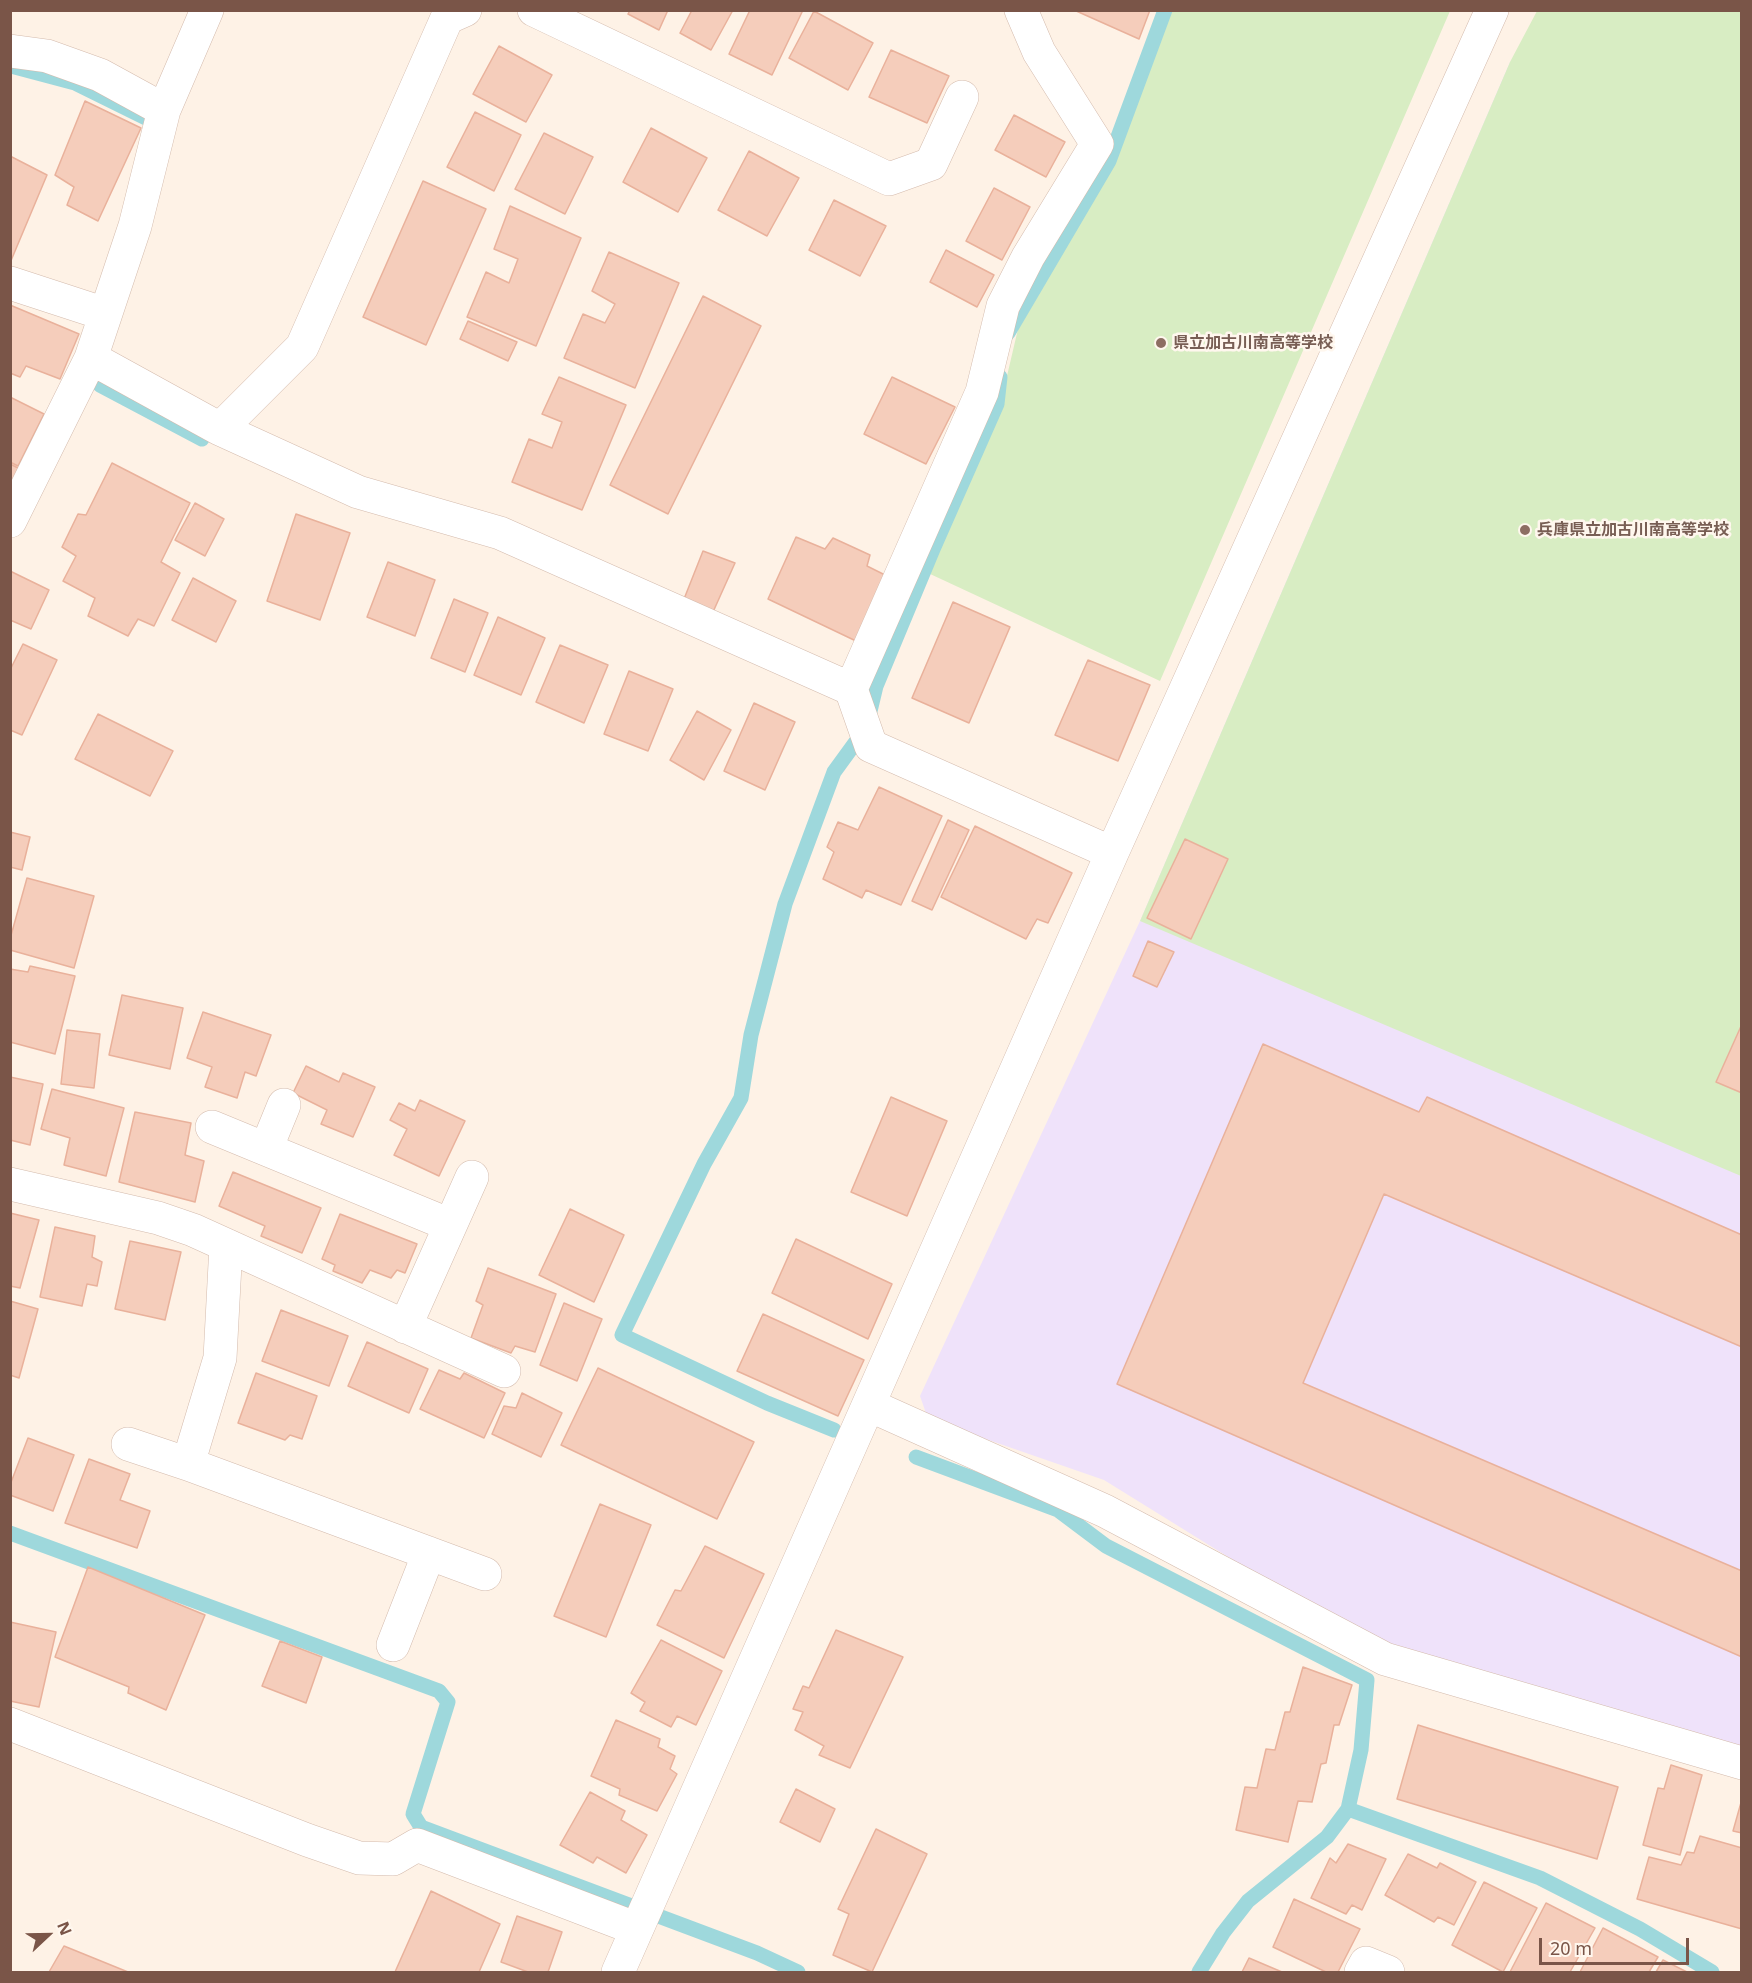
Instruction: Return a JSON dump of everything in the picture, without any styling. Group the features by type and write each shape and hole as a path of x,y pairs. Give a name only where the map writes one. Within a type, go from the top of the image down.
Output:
{"street":[{"path":"10,521 91,358 135,226 164,110 207,10"},
{"path":"220,429 302,347 447,18 465,10"},
{"path":"534,10 889,179 931,164 962,97"},
{"path":"1021,10 1039,52 1097,144 1028,257 1003,306 982,392 851,689 871,746 1112,853"},
{"path":"618,1972 1112,853 1492,10"},
{"path":"10,51 47,56 100,75 164,110"},
{"path":"10,283 105,314"},
{"path":"91,358 220,429 358,492 500,533 851,689"},
{"path":"266,1149 284,1106"},
{"path":"212,1127 450,1225"},
{"path":"405,1327 472,1177"},
{"path":"10,1184 158,1218 193,1230 504,1371"},
{"path":"189,1464 220,1358 226,1245"},
{"path":"859,1427 1105,1511 1385,1659 1742,1763"},
{"path":"128,1444 189,1464 485,1574"},
{"path":"393,1645 429,1553"},
{"path":"10,1724 296,1836 359,1858 393,1859 417,1845 637,1929"},
{"path":"1361,1972 1366,1963 1388,1972"}],"shaded area":[{"name":"兵庫県立加古川南高等学校","path":"1510,62 1741,140 1741,1751 1446,1664 1371,1637 1275,1586 1104,1480 928,1419 920,1396 1140,921"}],"green space":[{"name":"県立加古川南高等学校","path":"1170,11 1450,11 1160,681 928,573 999,410 1018,329 1108,175"},
{"path":"1537,11 1741,11 1741,1176 1140,921 1510,62"}],"building":[{"path":"630,10 668,10 659,30 628,14"},
{"path":"692,10 733,10 711,50 680,33"},
{"path":"750,10 803,10 772,75 729,54"},
{"path":"1074,10 1150,10 1139,39"},
{"path":"814,11 873,43 848,90 789,58"},
{"path":"499,46 552,75 526,122 473,94"},
{"path":"891,50 949,76 927,123 869,97"},
{"path":"85,101 141,128 98,221 67,205 74,187 55,175"},
{"path":"475,112 521,135 494,191 447,167"},
{"path":"1014,115 1065,142 1046,177 995,150"},
{"path":"651,128 707,158 678,212 623,182"},
{"path":"544,133 593,157 565,214 515,189"},
{"path":"749,151 799,178 767,236 718,210"},
{"path":"10,156 47,175 10,263"},
{"path":"423,181 486,209 426,345 363,317"},
{"path":"994,188 1030,207 1002,260 966,241"},
{"path":"834,200 886,226 860,276 809,250"},
{"path":"510,206 581,238 536,346 467,317 486,272 509,283 518,259 494,249"},
{"path":"946,250 994,275 977,307 930,282"},
{"path":"609,252 679,283 635,388 564,358 583,314 605,323 615,304 592,291"},
{"path":"703,296 761,326 668,514 610,485"},
{"path":"10,305 79,334 60,379 26,366 20,377 10,373"},
{"path":"468,321 517,342 508,361 460,339"},
{"path":"559,377 626,405 582,510 512,482 529,439 552,448 562,422 542,414"},
{"path":"892,377 955,407 926,464 864,434"},
{"path":"10,397 44,414 18,466 10,462"},
{"path":"112,463 190,503 161,562 180,573 154,626 138,619 128,636 88,616 95,598 63,581 76,556 62,547 78,514 86,515"},
{"path":"10,464 22,470 10,493"},
{"path":"195,503 224,519 205,556 175,540"},
{"path":"296,514 350,533 320,620 267,601"},
{"path":"796,537 825,549 833,538 870,555 867,566 887,576 856,641 768,599"},
{"path":"703,551 735,563 713,612 684,599"},
{"path":"388,562 435,580 415,636 367,617"},
{"path":"10,571 49,590 31,629 10,620"},
{"path":"193,578 236,601 216,642 172,620"},
{"path":"454,599 488,613 465,672 431,658"},
{"path":"953,602 1010,627 969,723 912,698"},
{"path":"498,617 545,638 521,695 474,675"},
{"path":"23,644 57,660 22,735 10,730 10,670"},
{"path":"560,645 608,665 584,723 536,702"},
{"path":"1088,660 1150,685 1118,761 1055,735"},
{"path":"629,671 673,689 648,751 604,734"},
{"path":"754,703 795,722 765,790 724,771"},
{"path":"697,711 731,730 704,780 670,760"},
{"path":"98,714 173,751 150,796 75,759"},
{"path":"879,787 942,816 901,905 866,890 862,898 823,879 834,852 827,847 838,822 858,830"},
{"path":"948,820 969,830 932,910 912,901"},
{"path":"975,826 1072,873 1048,923 1037,919 1026,939 941,897"},
{"path":"10,832 30,837 22,870 10,867"},
{"path":"1185,839 1228,859 1191,939 1147,918"},
{"path":"27,878 94,896 74,968 10,950 10,939"},
{"path":"1148,941 1174,952 1157,987 1133,976"},
{"path":"30,966 75,976 55,1054 10,1042 10,969 28,972"},
{"path":"122,995 183,1008 170,1069 109,1055"},
{"path":"203,1012 271,1035 256,1076 245,1072 237,1098 205,1087 212,1067 187,1058"},
{"path":"1742,1024 1742,1093 1716,1082"},
{"path":"67,1030 100,1034 94,1088 61,1084"},
{"path":"1263,1044 1419,1112 1427,1097 1742,1235 1742,1347 1384,1194 1303,1383 1742,1571 1742,1657 1117,1384"},
{"path":"306,1066 339,1082 343,1073 375,1087 353,1137 321,1124 327,1110 293,1093"},
{"path":"10,1077 43,1084 30,1145 10,1140"},
{"path":"52,1089 124,1108 106,1176 64,1165 70,1138 41,1129"},
{"path":"891,1097 947,1121 907,1216 851,1192"},
{"path":"420,1100 465,1121 439,1176 394,1155 407,1129 390,1120 399,1103 415,1111"},
{"path":"135,1112 191,1123 185,1155 204,1161 195,1202 119,1182"},
{"path":"233,1172 321,1208 302,1253 261,1236 265,1226 219,1206"},
{"path":"570,1209 624,1235 594,1302 539,1275"},
{"path":"10,1213 39,1220 20,1288 10,1286"},
{"path":"340,1214 417,1244 405,1273 397,1270 391,1278 370,1270 362,1283 333,1271 335,1265 322,1259"},
{"path":"55,1227 95,1236 92,1257 102,1262 97,1286 87,1284 82,1306 40,1297"},
{"path":"796,1239 892,1284 868,1339 772,1293"},
{"path":"130,1241 181,1252 165,1320 115,1309"},
{"path":"488,1268 556,1294 535,1352 515,1346 511,1353 471,1338 483,1305 476,1301"},
{"path":"10,1301 38,1309 19,1378 10,1375"},
{"path":"564,1303 602,1319 577,1381 540,1365"},
{"path":"281,1310 348,1336 329,1386 262,1361"},
{"path":"763,1314 864,1360 838,1416 737,1371"},
{"path":"367,1342 428,1369 409,1413 348,1386"},
{"path":"598,1368 754,1442 717,1519 561,1445"},
{"path":"439,1370 460,1379 464,1373 505,1393 484,1438 420,1409"},
{"path":"256,1373 317,1396 302,1439 290,1435 285,1440 238,1423"},
{"path":"522,1393 562,1413 541,1457 492,1434 504,1406 516,1408"},
{"path":"28,1438 74,1455 53,1511 10,1495 10,1485"},
{"path":"89,1459 130,1474 120,1500 150,1511 137,1548 65,1523"},
{"path":"600,1504 651,1525 606,1637 554,1616"},
{"path":"705,1546 764,1574 724,1658 657,1625 675,1590 681,1591"},
{"path":"88,1567 205,1615 166,1710 128,1693 129,1687 55,1657"},
{"path":"10,1622 56,1632 39,1707 10,1701"},
{"path":"836,1630 903,1657 850,1768 819,1755 824,1746 795,1730 803,1712 793,1709 803,1686 809,1688"},
{"path":"661,1640 722,1671 696,1725 677,1716 671,1727 640,1711 645,1702 631,1693"},
{"path":"280,1641 322,1657 306,1703 262,1686"},
{"path":"1303,1667 1352,1685 1339,1725 1334,1725 1326,1763 1321,1764 1312,1802 1298,1801 1288,1842 1236,1830 1245,1787 1257,1788 1266,1749 1275,1750 1285,1712 1290,1712"},
{"path":"616,1720 660,1739 658,1747 675,1756 670,1769 677,1774 657,1811 619,1795 620,1789 591,1776"},
{"path":"1418,1725 1618,1787 1597,1859 1397,1799"},
{"path":"1671,1765 1702,1775 1680,1855 1643,1845 1658,1788 1664,1789"},
{"path":"796,1789 835,1809 820,1842 780,1822"},
{"path":"590,1792 625,1811 621,1820 647,1835 626,1873 597,1857 593,1863 560,1845"},
{"path":"1742,1799 1742,1833 1733,1831"},
{"path":"876,1829 927,1854 872,1972 833,1955 849,1914 838,1909"},
{"path":"1700,1836 1742,1848 1742,1929 1637,1899 1649,1857 1681,1865 1687,1852 1694,1853"},
{"path":"1348,1844 1386,1859 1362,1910 1352,1905 1346,1914 1311,1898 1330,1858 1336,1863"},
{"path":"1408,1854 1437,1868 1440,1863 1476,1882 1454,1925 1438,1917 1434,1922 1385,1895"},
{"path":"1484,1882 1537,1908 1503,1972 1452,1945"},
{"path":"431,1891 500,1924 479,1972 395,1972"},
{"path":"1294,1899 1360,1929 1338,1972 1326,1972 1273,1947"},
{"path":"1546,1903 1595,1928 1570,1972 1510,1972"},
{"path":"517,1916 562,1932 548,1972 528,1972 501,1962"},
{"path":"1603,1928 1658,1957 1649,1972 1580,1972"},
{"path":"64,1946 128,1972 49,1972"},
{"path":"1249,1958 1282,1972 1242,1972"},
{"path":"1663,1960 1687,1972 1656,1972"}],"waterway":[{"path":"1008,333 1109,161 1165,10"},
{"path":"11,66 75,83 148,119"},
{"path":"834,1430 767,1403 622,1335 704,1164 741,1098 751,1035 785,904 834,772 866,728 876,686 997,404 1000,377"},
{"path":"100,385 202,439"},
{"path":"916,1457 1058,1510 1106,1546 1367,1680 1361,1750 1348,1809 1327,1837 1248,1901 1223,1933 1199,1972"},
{"path":"10,1533 439,1691 448,1702 413,1814 421,1827 757,1953 798,1972"},
{"path":"1348,1809 1540,1878 1640,1929 1712,1972"}],"place":[{"name":"県立加古川南高等学校","path":"1161,343"},
{"name":"兵庫県立加古川南高等学校","path":"1525,530"}]}
